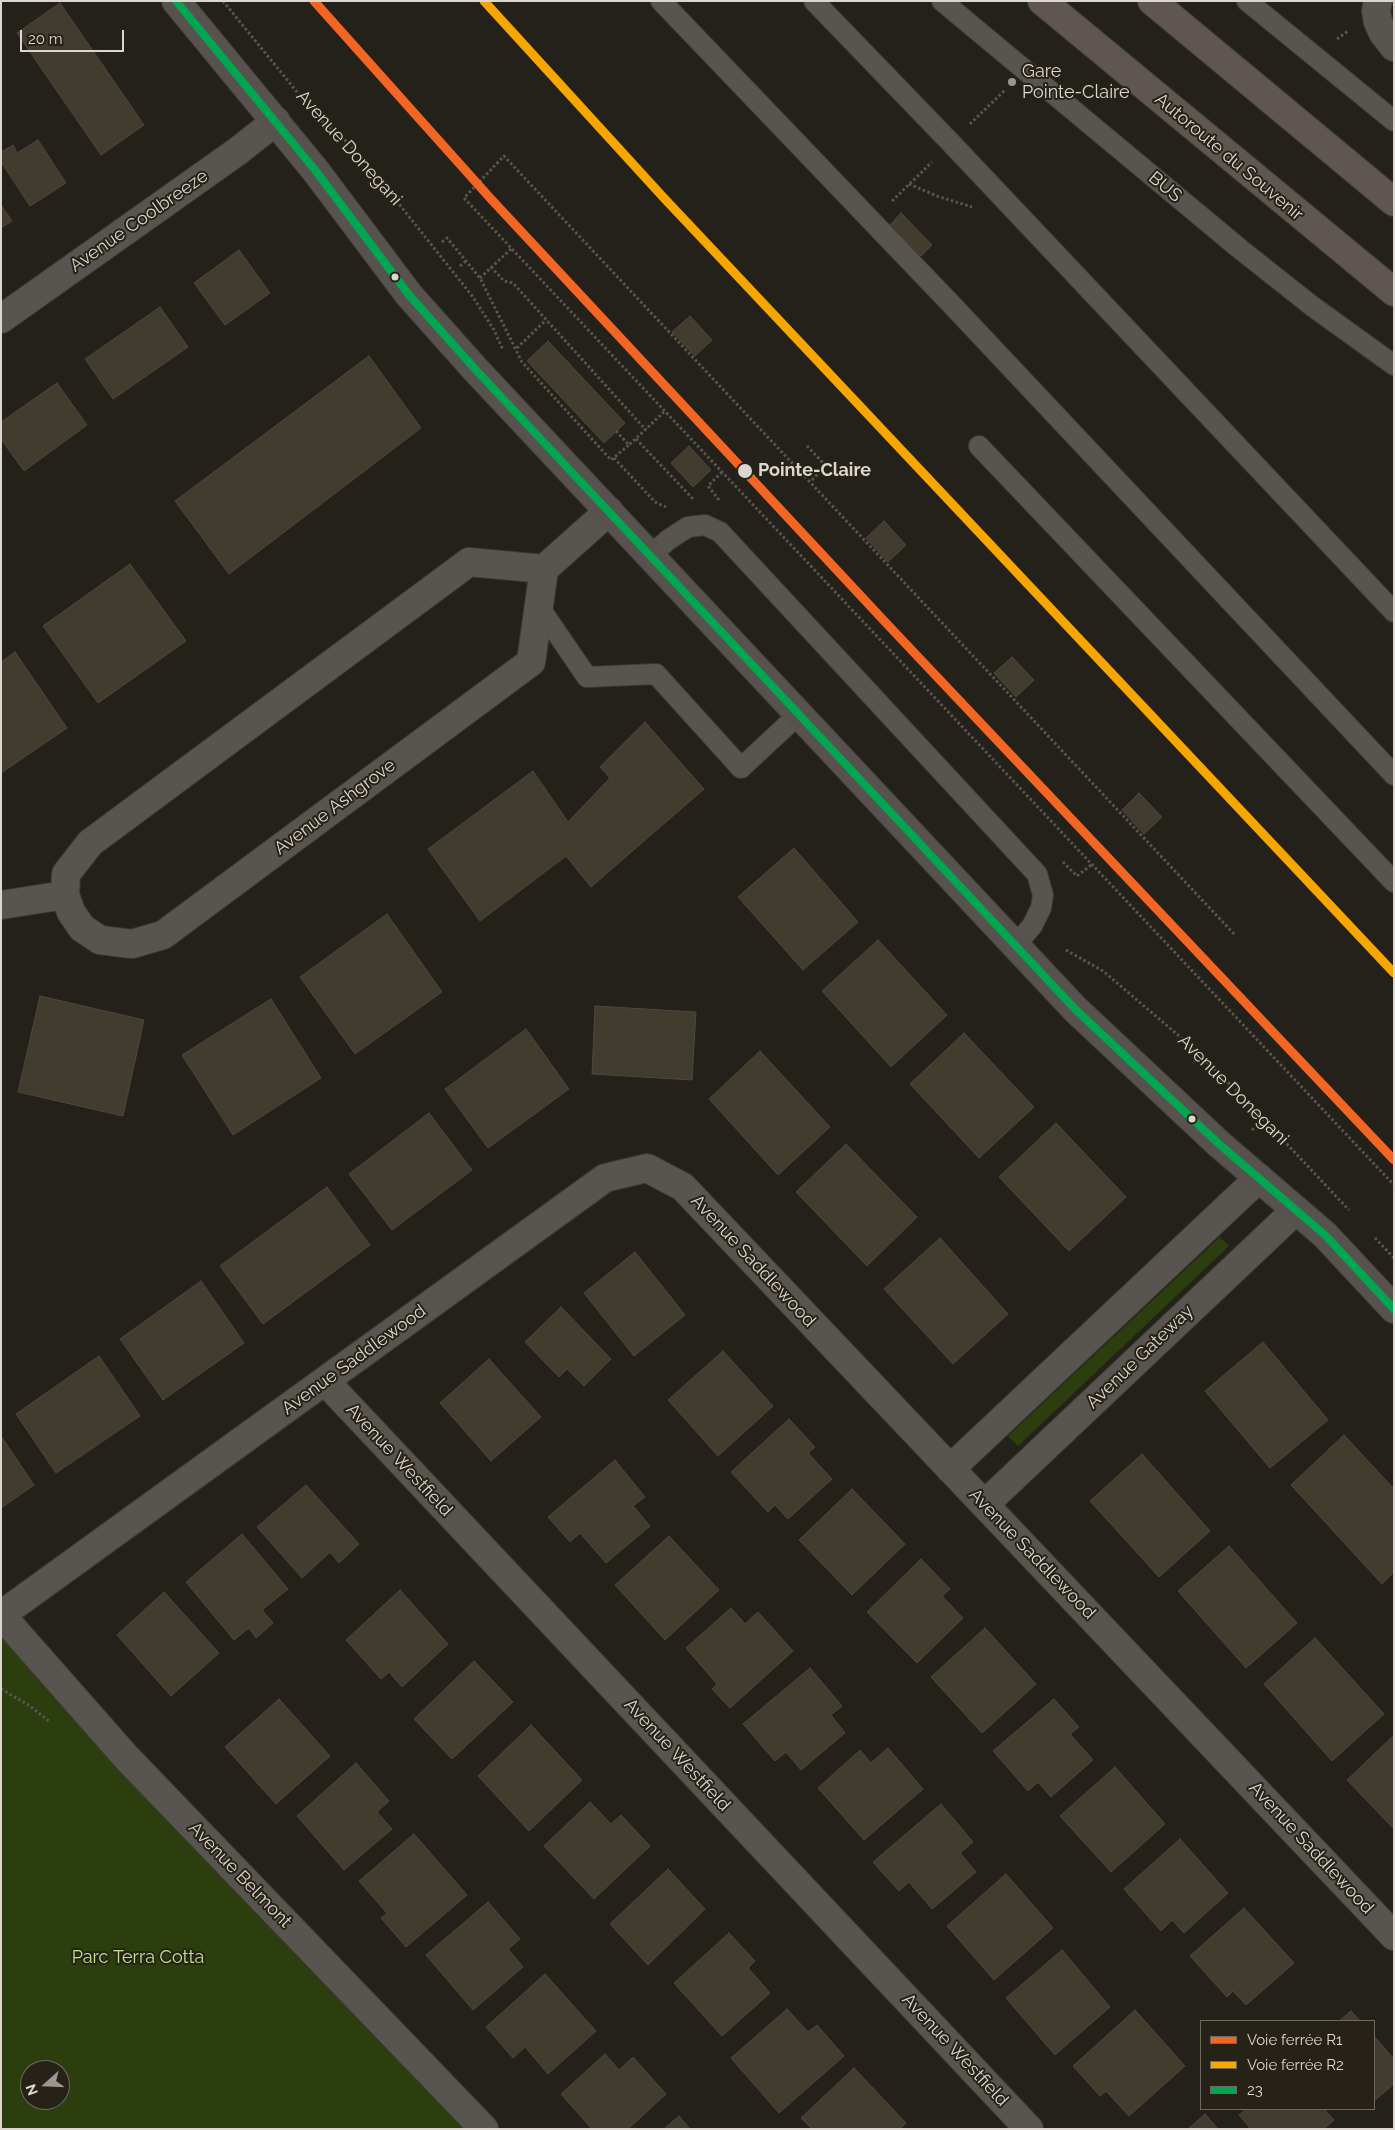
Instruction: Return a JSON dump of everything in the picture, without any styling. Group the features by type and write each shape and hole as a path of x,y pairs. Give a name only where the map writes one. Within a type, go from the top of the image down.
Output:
{"highway":[{"name":"Autoroute du Souvenir","path":"1042,1 1394,292"},
{"path":"1152,1 1394,202"}],"street":[{"name":"Avenue Donegani","path":"176,1 276,121 409,295 474,370 651,555 798,715 1101,1034 1259,1178 1325,1235 1394,1309"},
{"path":"1378,1 1376,11 1378,22 1394,47"},
{"name":"Avenue Coolbreeze","path":"1,319 238,151 276,121"},
{"path":"1,905 65,895 66,874 90,843 469,562 544,569 609,511"},
{"name":"Avenue Ashgrove","path":"65,895 71,912 82,928 100,940 132,944 163,935 531,662 544,569"},
{"name":"Avenue Saddlewood","path":"1,1615 605,1178 647,1168 683,1186 1394,1936"},
{"path":"950,1469 1259,1178"},
{"name":"Avenue Gateway","path":"985,1504 1296,1210"},
{"name":"Avenue Westfield","path":"325,1381 1030,2129"},
{"name":"Avenue Belmont","path":"1,1615 126,1756 484,2129"}],"lane":[{"path":"661,1 952,306 1394,775"},
{"path":"814,1 951,143 1394,612"},
{"name":"BUS","path":"942,1 1240,249 1312,306 1394,366"},
{"path":"1247,1 1394,121"},
{"path":"979,446 1394,882"},
{"path":"651,555 674,535 688,526 705,525 720,532 1037,874 1043,896 1041,908 1032,926 1016,946"},
{"path":"539,606 587,677 656,674 741,768 798,715"}],"path":[{"name":"Avenue Donegani","path":"223,1 319,119 346,141 364,160 473,297"},
{"path":"965,129 1006,89"},
{"path":"1234,934 504,156 464,198 1090,865 1394,1185"},
{"path":"887,206 938,156"},
{"path":"909,184 960,205 979,208"},
{"path":"442,242 447,238 480,278 522,362 611,460 664,412"},
{"path":"480,278 512,248"},
{"path":"460,266 466,261"},
{"path":"491,268 504,281 513,283 646,430"},
{"path":"516,348 546,320"},
{"path":"616,431 629,445"},
{"path":"636,439 692,499 684,502"},
{"path":"807,446 826,466 810,482"},
{"path":"614,458 655,502 666,507 675,506"},
{"path":"717,498 708,486 722,472"},
{"path":"624,481 630,475"},
{"path":"1067,864 1077,876 1090,865"},
{"name":"Avenue Donegani","path":"1060,948 1086,960 1117,982 1213,1067 1355,1217"},
{"path":"1252,1130 1263,1119"},
{"path":"1369,1231 1394,1258"}],"green space":[{"path":"1220,1237 1229,1246 1018,1446 1008,1436"},
{"name":"Parc Terra Cotta","path":"1,1615 487,2129 1,2129"}],"building":[{"path":"60,3 144,125 101,155 17,33"},
{"path":"38,140 66,183 30,206 1,162 1,152 13,145 17,153"},
{"path":"1,205 12,221 1,228"},
{"path":"901,213 932,245 921,256 890,225"},
{"path":"239,250 270,293 225,325 194,283"},
{"path":"160,307 188,347 113,399 85,359"},
{"path":"690,316 712,340 695,356 672,332"},
{"path":"548,341 625,423 604,443 527,361"},
{"path":"369,356 421,428 229,574 175,501"},
{"path":"57,383 87,425 24,471 1,439 1,422"},
{"path":"689,446 711,470 693,487 671,463"},
{"path":"884,521 906,545 888,562 866,538"},
{"path":"130,564 186,641 98,703 43,626"},
{"path":"15,652 67,728 1,773 1,662"},
{"path":"1012,657 1034,680 1016,697 994,673"},
{"path":"645,722 704,789 591,887 566,856 480,921 428,849 533,771 568,822 610,778 600,767"},
{"path":"1139,793 1162,817 1144,834 1122,810"},
{"path":"794,848 858,922 803,970 738,897"},
{"path":"387,914 442,992 355,1054 300,977"},
{"path":"878,940 947,1015 891,1067 822,991"},
{"path":"40,996 144,1020 123,1116 18,1092"},
{"path":"271,999 321,1078 233,1135 182,1055"},
{"path":"595,1006 696,1012 692,1080 592,1074"},
{"path":"526,1029 569,1089 488,1148 445,1089"},
{"path":"964,1033 1034,1107 979,1158 910,1084"},
{"path":"760,1051 830,1127 778,1175 709,1099"},
{"path":"429,1113 472,1170 392,1230 349,1174"},
{"path":"1056,1123 1126,1197 1069,1251 999,1177"},
{"path":"846,1144 917,1217 867,1266 796,1192"},
{"path":"327,1187 370,1245 263,1324 220,1266"},
{"path":"940,1238 1008,1314 953,1364 884,1289"},
{"path":"635,1252 685,1315 634,1356 584,1293"},
{"path":"201,1281 244,1343 163,1400 120,1339"},
{"path":"561,1307 611,1359 584,1386 567,1369 559,1377 525,1342"},
{"path":"1263,1342 1328,1420 1270,1468 1205,1391"},
{"path":"723,1351 773,1406 718,1456 668,1400"},
{"path":"99,1356 140,1416 56,1473 16,1414"},
{"path":"489,1359 541,1417 491,1461 440,1403"},
{"path":"789,1419 815,1447 808,1453 832,1479 788,1519 775,1505 768,1512 731,1472"},
{"path":"1344,1435 1394,1489 1394,1572 1382,1584 1291,1485"},
{"path":"1,1436 34,1485 1,1508"},
{"path":"1142,1454 1210,1531 1159,1577 1090,1501"},
{"path":"615,1460 645,1497 633,1506 650,1526 606,1563 580,1533 570,1542 548,1517"},
{"path":"306,1485 359,1544 339,1563 330,1552 302,1578 257,1527"},
{"path":"852,1489 905,1544 852,1595 799,1540"},
{"path":"242,1534 288,1589 262,1610 273,1623 256,1638 249,1628 234,1640 186,1582"},
{"path":"669,1536 719,1590 665,1640 615,1585"},
{"path":"1229,1546 1297,1623 1246,1668 1178,1591"},
{"path":"921,1559 950,1589 942,1596 963,1618 917,1663 867,1612"},
{"path":"400,1590 448,1644 402,1687 389,1672 381,1679 346,1640"},
{"path":"164,1592 219,1653 171,1696 117,1635"},
{"path":"731,1608 745,1624 758,1612 793,1651 730,1708 712,1689 717,1684 686,1648"},
{"path":"985,1628 1036,1684 982,1733 931,1677"},
{"path":"1315,1638 1384,1714 1332,1761 1264,1684"},
{"path":"474,1661 513,1702 452,1759 414,1719"},
{"path":"810,1668 842,1706 831,1715 845,1733 801,1770 786,1752 775,1761 743,1724"},
{"path":"279,1699 330,1756 276,1804 225,1747"},
{"path":"1054,1699 1079,1727 1070,1734 1093,1760 1051,1797 1038,1782 1028,1791 993,1751"},
{"path":"531,1725 582,1780 529,1831 478,1776"},
{"path":"1394,1735 1394,1829 1347,1780"},
{"path":"888,1748 923,1789 864,1840 818,1788 860,1750 871,1763"},
{"path":"356,1763 389,1801 377,1812 392,1829 344,1870 297,1816"},
{"path":"1115,1767 1165,1824 1111,1872 1060,1816"},
{"path":"590,1802 611,1824 621,1815 650,1846 594,1899 544,1846"},
{"path":"941,1804 973,1842 960,1853 976,1872 932,1909 909,1882 899,1891 873,1862"},
{"path":"414,1834 467,1895 406,1947 381,1918 387,1913 359,1881"},
{"path":"1180,1839 1228,1893 1184,1933 1172,1920 1161,1931 1124,1889"},
{"path":"668,1869 705,1909 648,1965 610,1924"},
{"path":"1006,1874 1053,1928 994,1980 947,1926"},
{"path":"488,1902 520,1939 508,1949 523,1967 473,2010 426,1955"},
{"path":"1244,1908 1294,1963 1246,2005 1233,1991 1227,1997 1190,1956"},
{"path":"729,1933 755,1961 748,1968 770,1993 722,2036 674,1983"},
{"path":"1062,1950 1110,2007 1055,2055 1006,1998"},
{"path":"545,1974 596,2031 548,2074 525,2047 513,2058 486,2027"},
{"path":"787,2009 808,2032 817,2025 844,2056 779,2113 731,2058"},
{"path":"1135,2010 1185,2066 1129,2116 1106,2091 1100,2096 1073,2066"},
{"path":"1351,2011 1359,2020 1340,2020"},
{"path":"1375,2037 1394,2059 1394,2084 1375,2100"},
{"path":"605,2054 619,2070 633,2057 666,2094 628,2129 592,2129 561,2094"},
{"path":"854,2068 906,2123 900,2129 812,2129 801,2118"},
{"path":"1245,2110 1325,2110 1334,2120 1324,2129 1251,2129 1239,2115"},
{"path":"1205,2114 1218,2129 1188,2129"},
{"path":"679,2116 690,2129 664,2129"}],"rail line":[{"name":"R1","path":"314,1 491,199 887,624 1394,1160"},
{"name":"R2","path":"484,1 663,197 1394,973"}],"transit line":[{"name":"23","path":"176,1 315,170 409,295 475,369 1075,1009 1219,1144 1325,1235 1394,1309"}],"place":[{"name":"Gare Pointe-Claire","path":"1012,82"},
{"name":"Pointe-Claire","path":"745,471"}]}
